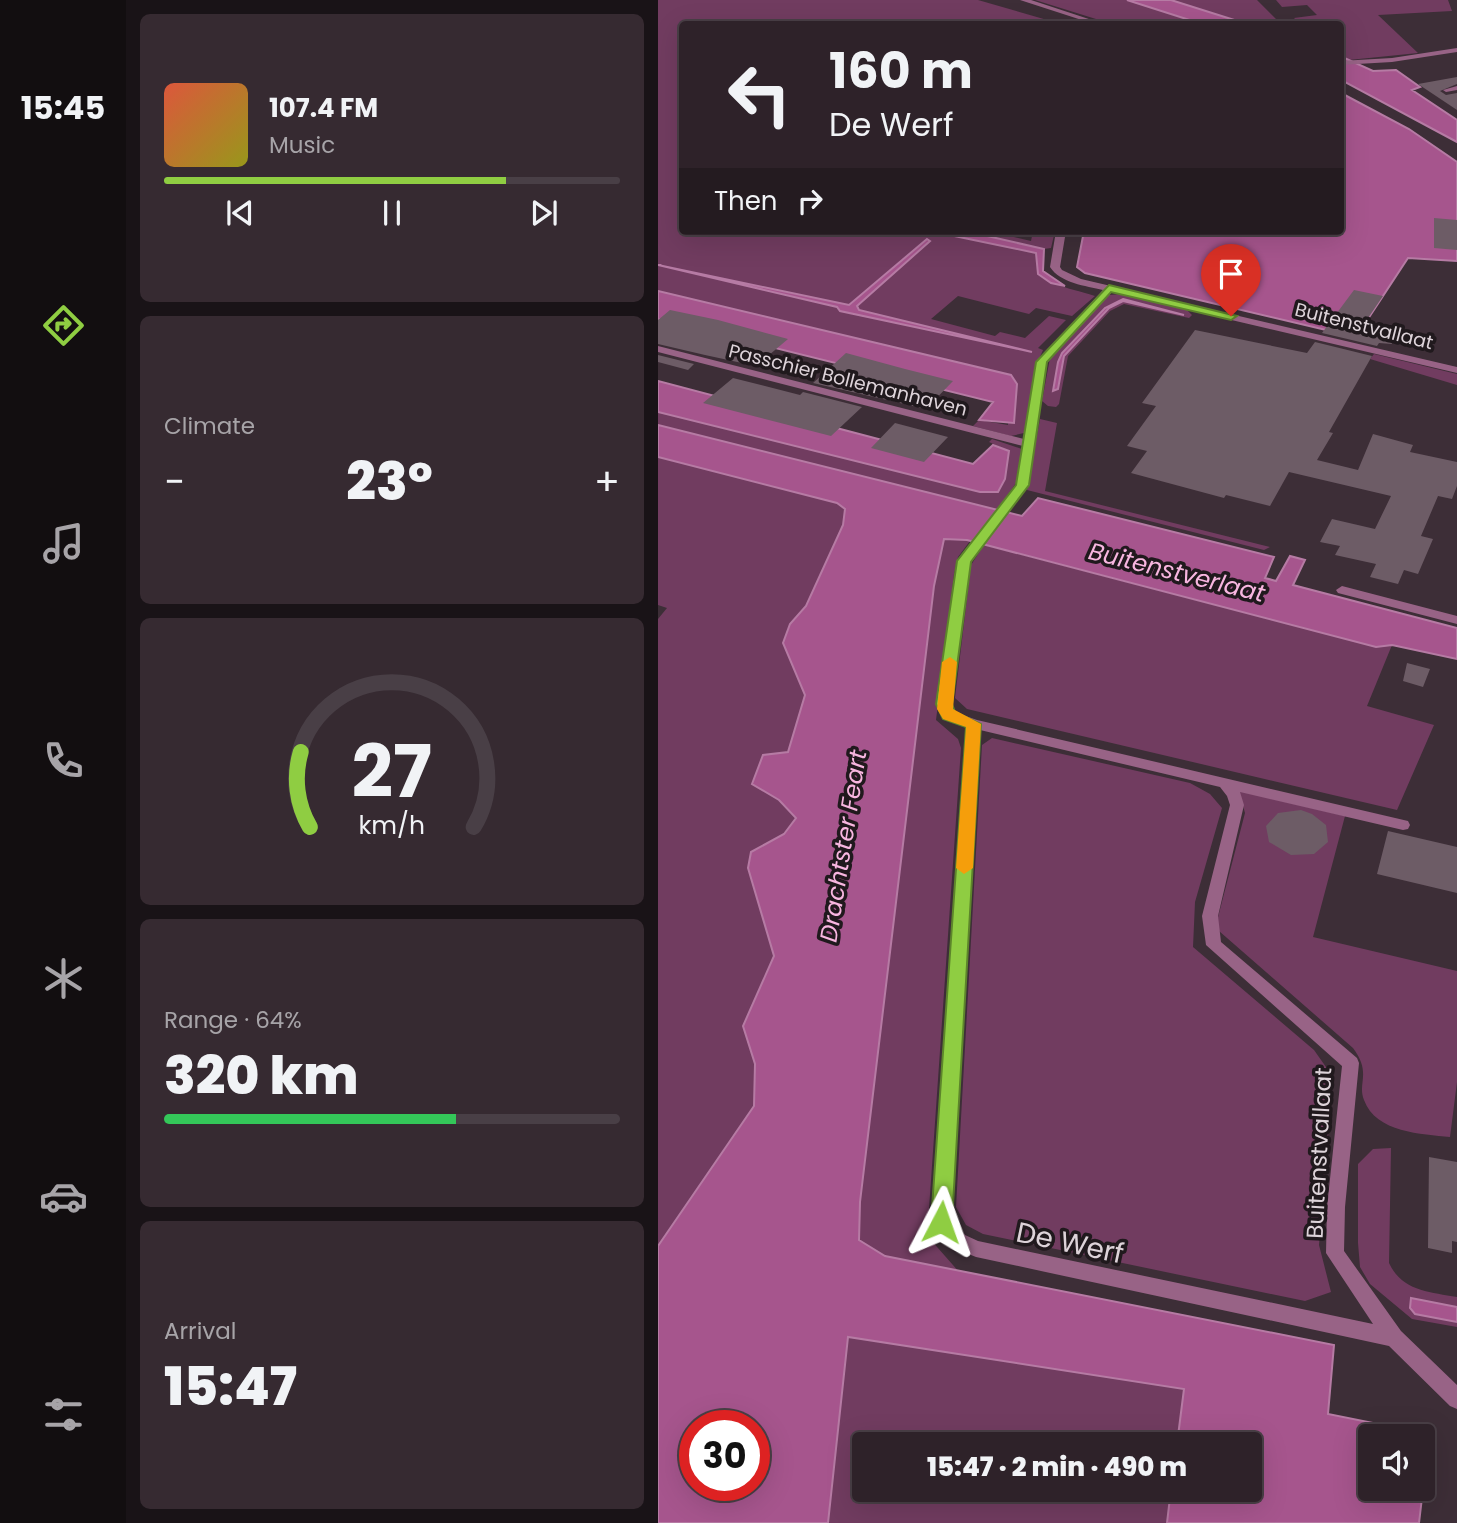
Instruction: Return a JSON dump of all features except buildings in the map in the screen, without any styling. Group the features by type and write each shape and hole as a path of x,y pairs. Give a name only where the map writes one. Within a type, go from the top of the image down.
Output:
{"street":[{"path":"1024,0 1089,21"},
{"path":"1344,63 1457,50"},
{"name":"Buitenstvallaat","path":"1060,235 1055,267 1058,272 1109,289 1457,370"},
{"path":"1109,289 1042,362 1023,485 974,548 961,572 944,704 948,715 974,724 1403,825"},
{"name":"Passchier Bollemanhaven","path":"658,349 1030,444"},
{"path":"1342,590 1457,620"},
{"name":"De Werf","path":"974,724 941,1222 958,1241 976,1250 1394,1338"},
{"name":"Buitenstvallaat","path":"1225,784 1234,794 1237,805 1210,916 1214,945 1351,1063 1336,1207 1335,1253 1394,1338"},
{"path":"1394,1338 1457,1399"}],"lane":[{"path":"1447,90 1457,88"}],"shaded area":[{"path":"658,0 978,0 1051,21 679,21 679,235 962,235 1036,253 1039,264 1049,279 1056,284 1095,296 1072,316 1036,308 1029,314 958,296 931,319 995,336 1000,332 1025,338 1049,316 1066,320 1038,348 1043,350 1036,366 1024,433 1011,436 973,426 979,420 1008,425 1010,375 658,291"},
{"path":"1035,0 1127,0 1193,21 1102,21"},
{"path":"1171,0 1257,0 1278,21 1238,21"},
{"path":"1276,0 1448,0 1452,11 1378,15 1418,53 1349,60 1344,57 1344,21 1297,21 1294,18 1317,15 1307,5 1282,7"},
{"path":"983,235 1005,235 1031,241 1032,235 1054,235 1051,248 1044,249"},
{"path":"1121,294 1187,310 1192,315 1189,318 1124,304 1110,311 1068,356 1059,404 1056,407 1048,406 1042,401 1050,358 1109,295"},
{"path":"1374,354 1457,374 1457,385 1370,359"},
{"path":"658,412 985,493 1000,490 1005,479 1009,451 989,442 992,439 1022,449 1016,483 997,510 658,425"},
{"path":"1040,419 1057,423 1045,491 1270,547 1264,550 1027,490"},
{"path":"658,457 837,503 845,509 843,525 806,606 790,624 783,643 805,695 788,752 763,755 779,800 796,818 784,834 751,852 748,868 774,956 743,1026 755,1064 754,1106 658,1246 658,619 667,608 658,605"},
{"path":"952,537 970,541 958,557 954,574 936,720 958,739 961,748 929,1209 930,1239 960,1273 885,1256 859,1240 860,1202 934,586 941,544 944,539"},
{"path":"984,545 1376,647 1392,645 1367,706 1434,725 1397,810 967,709 955,698 971,565"},
{"path":"992,738 1190,783 1210,794 1222,808 1195,902 1193,947 1314,1050 1333,1077 1319,1245 1331,1292 1305,1301 983,1234 966,1225 956,1207 982,745"},
{"path":"1239,791 1345,816 1313,937 1457,971 1457,1082 1450,1137 1401,1130 1379,1119 1370,1111 1362,1094 1362,1064 1353,1048 1219,931 1217,921 1245,813"},
{"path":"1391,1148 1389,1263 1401,1279 1417,1289 1457,1297 1457,1307 1411,1298 1415,1314 1457,1322 1457,1327 1412,1319 1370,1284 1360,1267 1358,1164 1373,1149"},
{"path":"848,1337 1184,1389 1179,1432 852,1432 852,1502 1169,1502 1167,1523 828,1523"}],"water":[{"path":"1127,0 1171,0 1238,21 1193,21"},
{"path":"1344,58 1373,71 1396,70 1420,87 1412,90 1457,120 1457,142 1344,82"},
{"path":"1344,95 1409,129 1457,162 1457,261 1408,258 1356,337 1085,273 1077,267 1083,235 1344,235"},
{"path":"949,235 983,235 1044,249 1043,271 1065,286 1051,283 1038,274 1036,253"},
{"path":"927,239 930,241 857,306 859,310 1032,352 840,311 837,307 658,265 849,305"},
{"path":"658,291 1011,375 1017,384 1014,423 979,420 993,402 658,319"},
{"path":"1123,299 1184,315 1123,301 1109,308 1064,356 1058,389 1053,391 1062,353 1105,308"},
{"path":"658,381 973,464 993,445 1009,451 1005,479 998,492 980,492 658,412"},
{"path":"658,425 1022,516 1038,498 1274,557 1265,578 1276,581 1290,556 1305,560 1293,585 1457,628 1457,659 1392,645 1376,647 967,540 944,539 934,586 860,1202 859,1240 885,1256 1334,1345 1328,1414 1378,1424 1358,1424 1358,1501 1422,1501 1419,1523 1167,1523 1169,1502 1262,1502 1262,1432 1179,1432 1184,1389 848,1337 828,1523 658,1523 658,1246 754,1106 755,1064 743,1026 774,956 748,868 751,852 784,834 796,818 779,800 752,784 763,755 788,752 805,695 783,643 790,624 806,606 843,525 845,509 837,503 658,457"},
{"path":"1411,1298 1457,1307 1457,1322 1415,1314 1410,1308"}],"slow traffic":[{"path":"950,662 945,709 948,715 961,722 974,724 964,868"}],"route":[{"path":"941,1222 974,724 961,722 948,715 944,704 964,561 1023,485 1042,362 1070,327 1109,289 1231,316"}],"water label":[{"name":"Buitenstverlaat","path":"1177,572"},
{"name":"Drachtster Feart","path":"843,846"}]}
